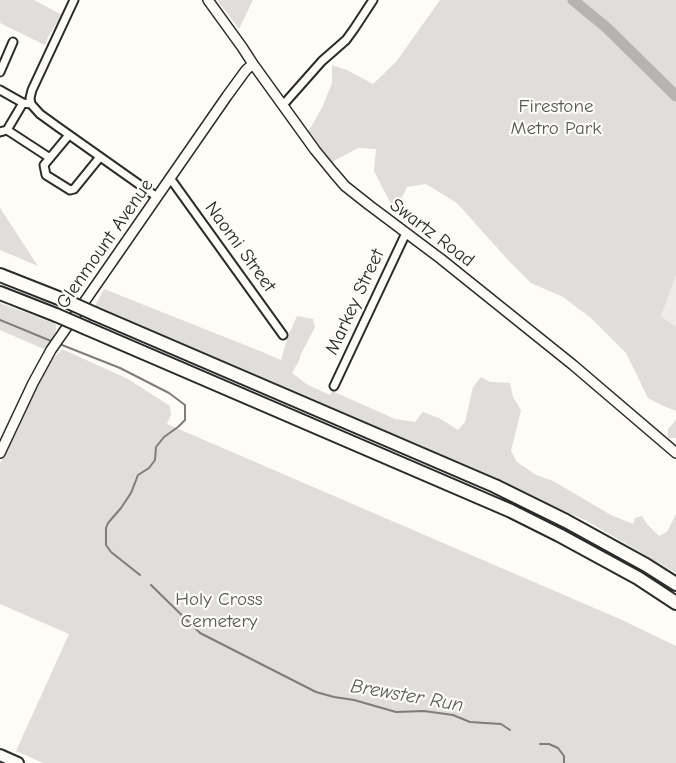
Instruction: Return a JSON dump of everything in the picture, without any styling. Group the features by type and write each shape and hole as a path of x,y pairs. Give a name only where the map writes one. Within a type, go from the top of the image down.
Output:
{"highway":[{"path":"0,275 66,301 495,486 646,565 676,584"},
{"path":"0,293 56,315 511,511 638,578 676,603"}],"main road":[{"path":"0,755 18,763"}],"street":[{"path":"50,158 4,131 30,98 74,0"},
{"name":"Swartz Road","path":"208,0 312,146 355,194 447,264 633,415 676,453"},
{"path":"284,105 322,61 346,40 373,0"},
{"path":"0,72 13,42"},
{"name":"Glenmount Avenue","path":"0,453 40,368 230,91 253,64"},
{"path":"0,90 27,103 157,197"},
{"path":"69,135 44,165 46,175 70,190 74,189 100,157"},
{"name":"Naomi Street","path":"170,178 283,335"},
{"name":"Markey Street","path":"334,386 406,233"}],"shaded area":[{"path":"676,275 676,327 661,316"}],"green space":[{"path":"0,0 34,0 62,15 45,45 0,23"},
{"path":"217,0 253,0 239,29"},
{"name":"Firestone Metro Park","path":"440,0 676,0 676,275 661,316 676,327 676,411 648,398 626,353 591,318 563,297 531,283 457,203 426,184 407,187 395,212 374,171 376,149 358,148 332,162 308,132 322,108 332,83 332,65 347,70 373,84 396,62"},
{"path":"0,208 38,266 0,250"},
{"path":"104,289 281,360 288,336 297,316 313,319 315,327 292,373 308,385 330,395 332,391 395,419 415,422 423,412 439,418 458,430 465,422 473,387 481,377 490,382 510,383 513,397 521,410 511,451 517,462 536,475 553,481 611,515 633,524 635,518 642,516 659,536 667,532 676,514 676,573 585,520 95,306"},
{"path":"0,303 56,324 53,338 46,350 0,330"},
{"name":"Holy Cross Cemetery","path":"62,349 128,379 170,406 171,415 167,424 622,620 676,646 676,763 43,763 16,751 69,634 0,604 0,464 31,396 49,363"},
{"path":"676,420 676,438 668,438 668,429"}],"waterway":[{"path":"573,0 607,28 676,96"},
{"name":"Brewster Run","path":"0,320 51,341"},
{"name":"Brewster Run","path":"62,345 120,368 169,393 185,405 185,420 164,437 156,447 155,460 149,468 138,475 131,493 106,528 106,545 111,552 140,575"},
{"name":"Brewster Run","path":"151,585 200,633 316,692 396,712 424,711 453,715 470,722 501,724 510,730"},
{"name":"Brewster Run","path":"540,744 549,744 558,748 564,756 564,763"}]}
